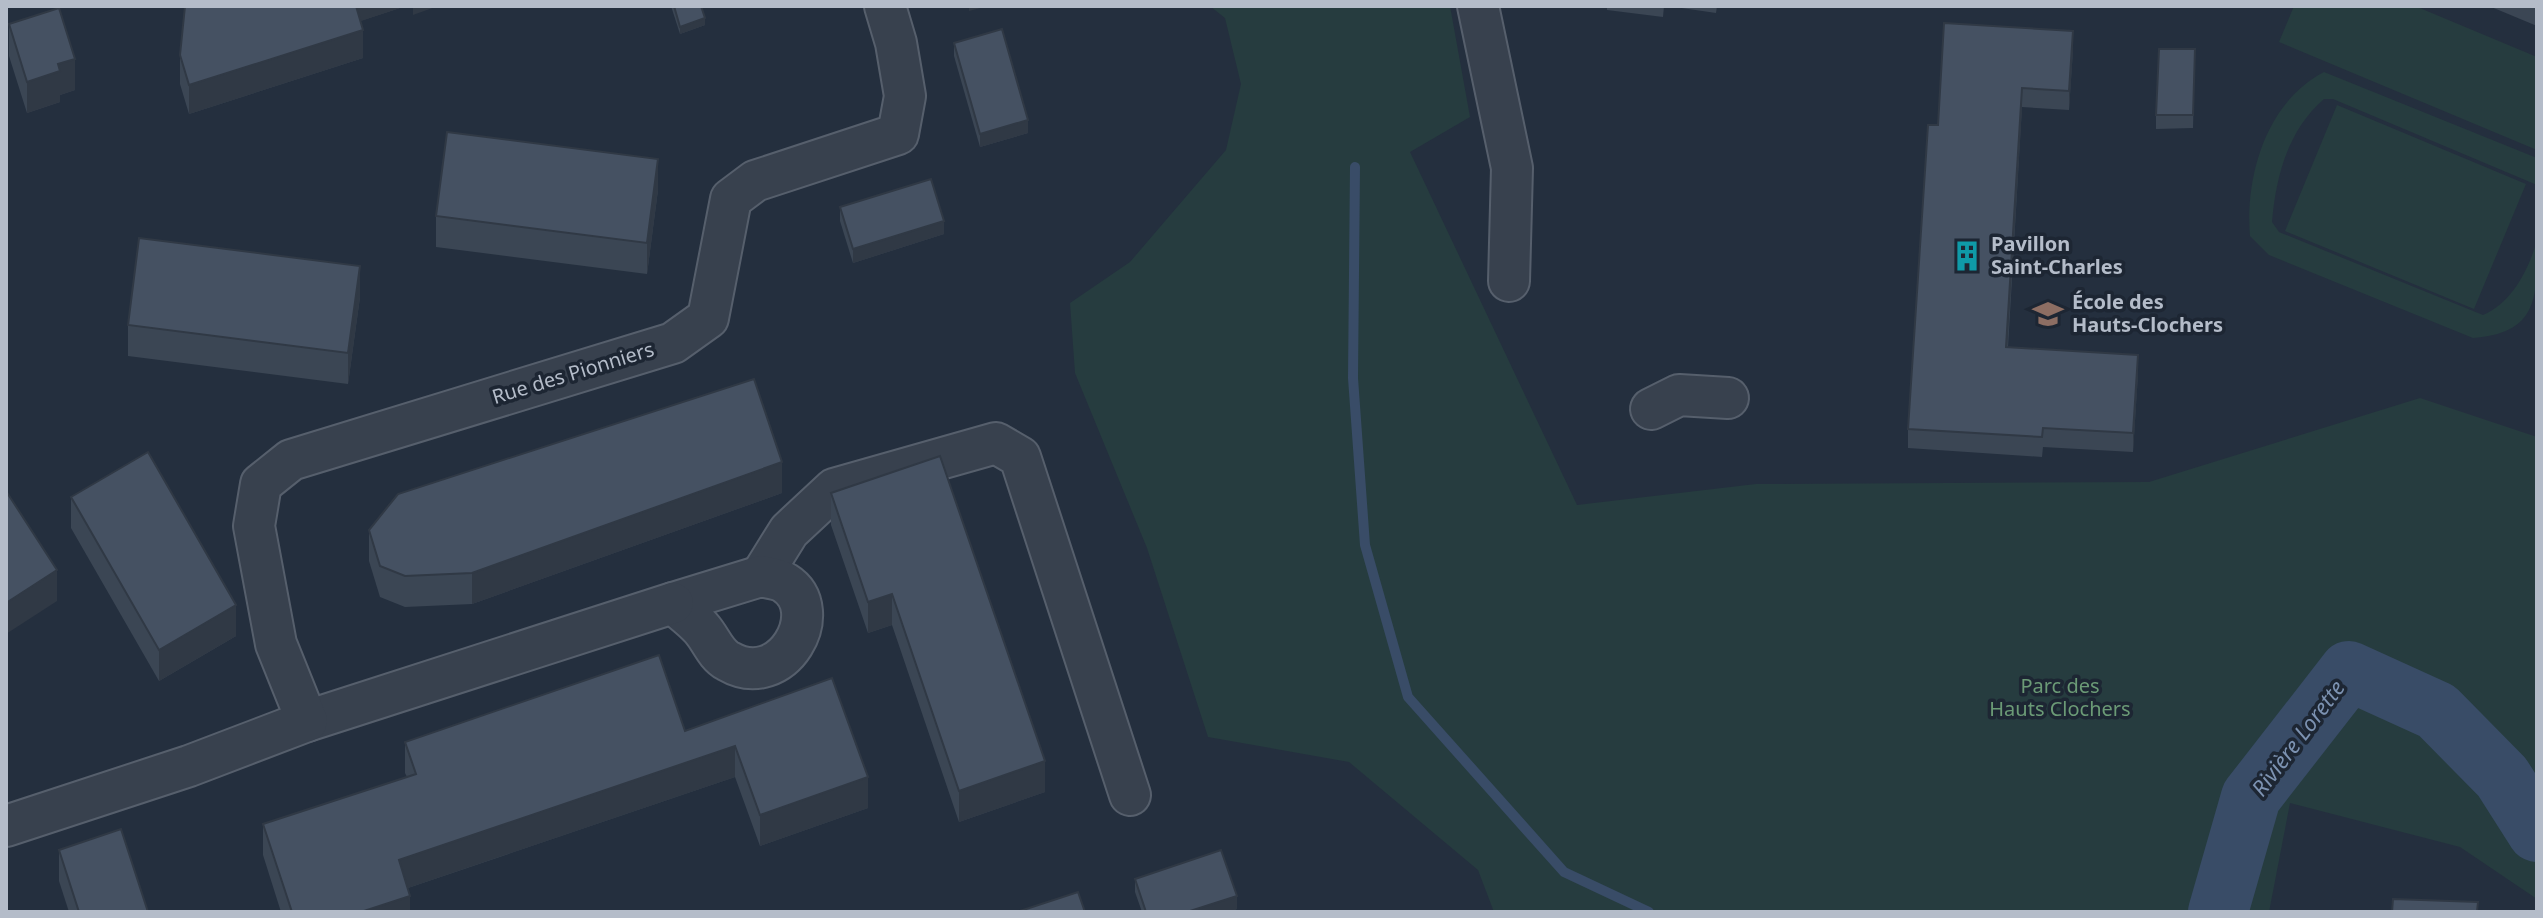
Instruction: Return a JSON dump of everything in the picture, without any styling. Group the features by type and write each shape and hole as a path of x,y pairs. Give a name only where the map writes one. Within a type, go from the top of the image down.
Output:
{"street":[{"name":"Rue des Pionniers","path":"307,721 276,644 254,526 261,484 291,460 673,343 708,318 731,199 755,181 898,134 905,96 896,43 885,6"},
{"path":"1478,6 1512,168 1509,281"},
{"path":"1651,409 1679,395 1728,398"},
{"path":"761,576 789,531 834,489 996,443 1020,457 1130,795"},
{"path":"6,826 189,766 232,746 307,721 673,603 761,576 786,584 796,597 801,613 795,644 772,664 757,668 727,661 716,651 702,629 673,603"}],"green space":[{"name":"Parc des Hauts Clochers","path":"1210,6 1450,6 1470,117 1410,152 1577,505 1756,484 2149,482 2420,398 2537,437 2537,899 2460,847 2290,803 2269,912 1494,912 1478,870 1349,762 1208,737 1147,548 1075,373 1070,303 1130,262 1226,150 1241,84 1225,18"},
{"path":"2294,6 2415,6 2537,57 2537,150 2279,42"},
{"path":"2324,72 2537,158 2537,185 2333,99 2324,99 2301,125 2286,155 2272,222 2279,232 2483,315 2511,294 2537,240 2534,294 2523,319 2495,335 2473,338 2269,255 2250,236 2251,190 2263,143 2287,102 2304,85"},
{"path":"2337,105 2526,184 2474,309 2285,231"}],"building":[{"path":"185,6 356,6 363,30 189,85 180,55"},
{"path":"674,6 701,6 705,18 680,27"},
{"path":"59,8 75,59 58,64 60,71 27,82 9,24"},
{"name":"Pavillon Saint-Charles","path":"1944,23 2073,31 2069,91 2022,88 2006,347 2138,355 2133,433 2043,428 2042,437 1908,429 1928,125 1938,125"},
{"path":"1002,29 1028,120 980,134 954,43"},
{"path":"2159,49 2195,49 2193,115 2156,115"},
{"path":"447,132 658,159 647,243 436,216"},
{"path":"931,179 944,221 853,249 840,207"},
{"path":"139,238 360,266 348,353 128,325"},
{"path":"754,379 782,462 472,573 405,576 380,566 369,530 398,494"},
{"path":"148,452 236,605 159,650 71,497"},
{"path":"940,456 1045,761 959,791 892,594 868,602 831,493"},
{"path":"6,491 57,570 6,603"},
{"path":"659,655 685,731 832,678 868,777 760,815 735,746 399,860 410,896 361,912 292,912 263,824 416,774 405,742"},
{"path":"121,829 148,912 79,912 59,850"},
{"path":"1221,850 1237,896 1187,912 1146,912 1135,879"},
{"path":"1078,892 1085,912 1017,912"},
{"path":"2393,899 2478,902 2477,912 2392,912"}],"waterway":[{"path":"1355,167 1353,378 1365,545 1408,697 1564,872 1649,912"},
{"name":"Rivière Lorette","path":"2218,912 2251,797 2349,671 2437,711 2502,777 2537,832"}],"place":[{"name":"Pavillon Saint-Charles","path":"1967,256"},
{"name":"École des Hauts-Clochers","path":"2048,314"}]}
